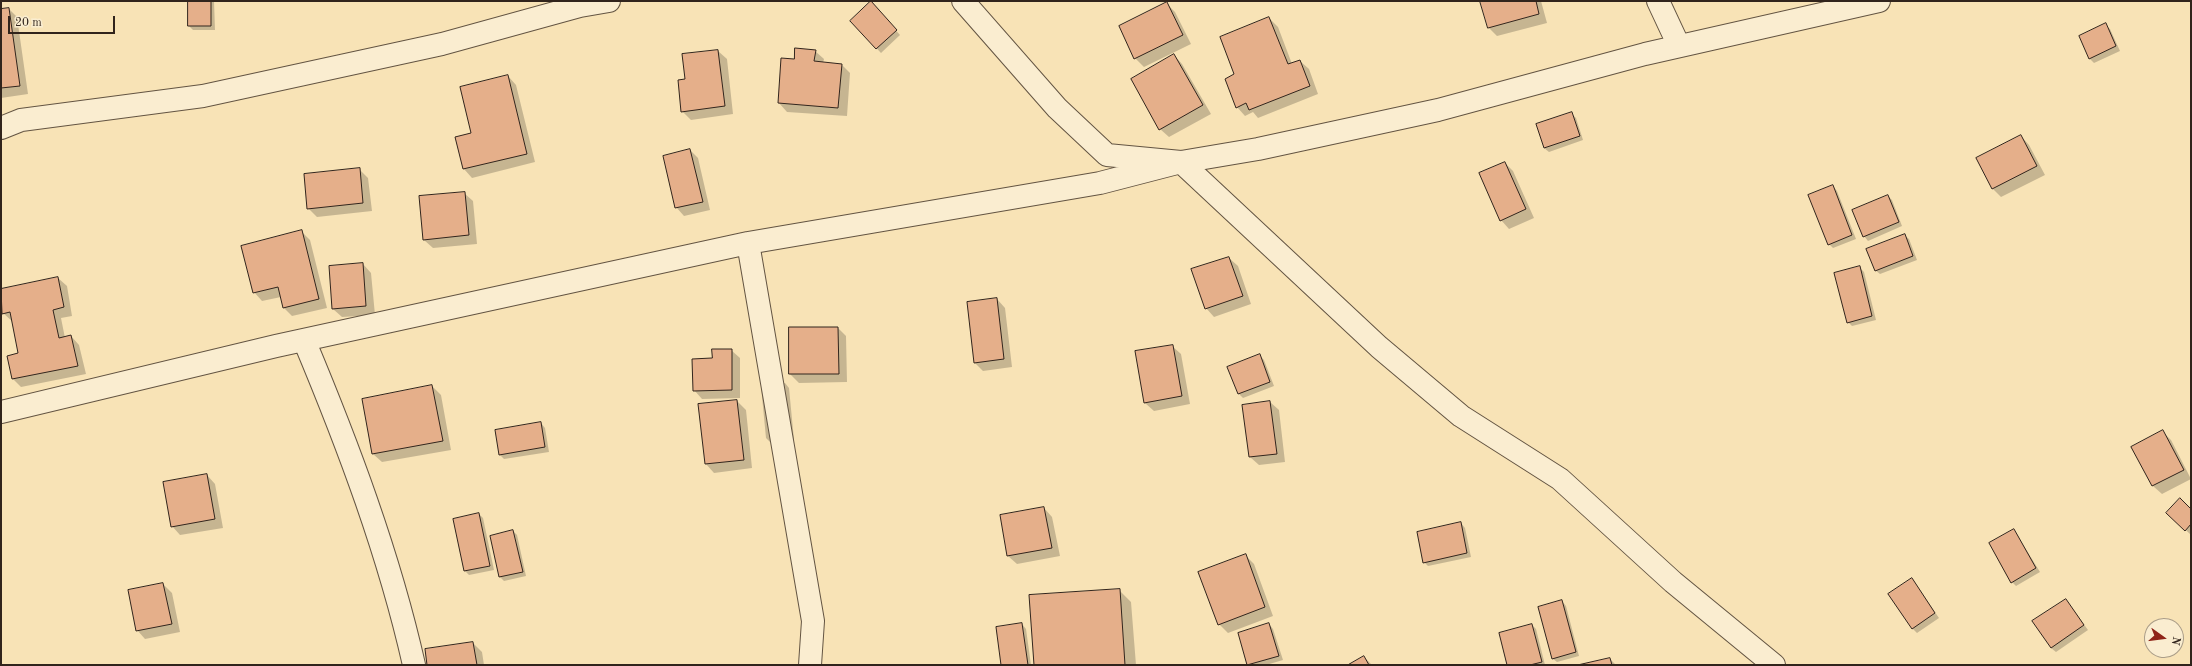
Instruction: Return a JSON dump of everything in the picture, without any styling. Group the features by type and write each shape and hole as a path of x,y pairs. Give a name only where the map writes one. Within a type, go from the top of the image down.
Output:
{"street":[{"path":"1,128 21,120 203,96 442,44 580,6 609,1"},
{"path":"963,1 1057,108 1107,155 1181,162 1379,348 1461,416 1560,478 1673,582 1774,665"},
{"path":"1658,1 1679,46"},
{"path":"1,412 304,340 748,244 1100,183 1181,162 1258,149 1438,110 1679,46 1879,1"},
{"path":"748,244 813,621 810,665"},
{"path":"304,340 343,435 401,608 414,665"}],"building":[{"path":"188,1 211,1 211,26 188,26"},
{"path":"871,1 897,30 876,49 850,21"},
{"path":"1480,1 1536,1 1539,14 1488,28"},
{"path":"1167,2 1183,35 1134,59 1119,26"},
{"path":"9,8 20,86 1,88 1,9"},
{"path":"1269,17 1288,64 1300,60 1310,86 1249,110 1246,103 1236,108 1225,79 1234,74 1220,37"},
{"path":"2106,23 2116,46 2089,59 2079,36"},
{"path":"795,48 816,50 814,61 842,64 838,108 778,103 781,58 794,59"},
{"path":"718,50 725,106 681,112 678,80 685,79 682,54"},
{"path":"1174,54 1203,105 1159,130 1131,79"},
{"path":"508,75 527,154 463,169 455,137 471,133 460,87"},
{"path":"1572,112 1580,136 1544,148 1536,124"},
{"path":"2021,135 2037,166 1992,189 1976,158"},
{"path":"690,149 703,202 675,208 663,156"},
{"path":"1505,162 1526,209 1500,221 1479,173"},
{"path":"360,168 363,203 307,209 304,174"},
{"path":"1833,185 1852,235 1828,245 1808,195"},
{"path":"465,192 469,235 423,240 419,196"},
{"path":"1888,195 1899,222 1863,237 1852,210"},
{"path":"302,230 319,299 283,308 278,287 253,293 241,246"},
{"path":"1905,234 1913,256 1875,271 1866,249"},
{"path":"1229,257 1243,296 1205,309 1191,269"},
{"path":"363,263 366,306 332,309 329,266"},
{"path":"1860,266 1872,316 1847,323 1834,273"},
{"path":"58,277 64,307 53,310 59,338 71,335 78,366 12,379 7,356 18,353 10,312 2,314 1,289"},
{"path":"997,298 1004,359 974,363 967,302"},
{"path":"789,327 838,327 839,374 789,374"},
{"path":"1173,345 1182,396 1144,403 1135,351"},
{"path":"712,349 732,349 732,390 693,391 692,359 712,358"},
{"path":"1260,354 1270,382 1238,394 1227,367"},
{"path":"432,385 443,441 372,454 362,399"},
{"path":"737,400 744,460 705,464 698,404"},
{"path":"1270,401 1277,454 1249,457 1242,405"},
{"path":"541,422 545,447 499,455 495,430"},
{"path":"2163,430 2184,470 2152,486 2131,447"},
{"path":"207,474 215,519 171,527 163,482"},
{"path":"2180,498 2191,509 2191,524 2185,531 2166,513"},
{"path":"1044,507 1052,548 1007,556 1000,515"},
{"path":"479,513 490,566 464,571 453,519"},
{"path":"1461,522 1467,553 1423,563 1417,532"},
{"path":"2014,529 2036,568 2011,583 1989,543"},
{"path":"513,530 523,572 499,577 490,536"},
{"path":"1246,554 1265,607 1218,625 1198,572"},
{"path":"1912,578 1935,613 1912,629 1888,594"},
{"path":"163,583 172,624 136,631 128,590"},
{"path":"1120,589 1125,665 1034,665 1029,595"},
{"path":"2066,599 2084,625 2051,648 2032,621"},
{"path":"1562,600 1576,652 1552,659 1538,607"},
{"path":"1022,623 1028,665 1001,665 996,627"},
{"path":"1269,623 1279,656 1247,665 1238,633"},
{"path":"1532,624 1542,662 1530,665 1507,665 1499,633"},
{"path":"473,642 477,665 427,665 425,649"},
{"path":"1364,656 1369,665 1348,665"},
{"path":"1610,658 1612,665 1578,665"}]}
